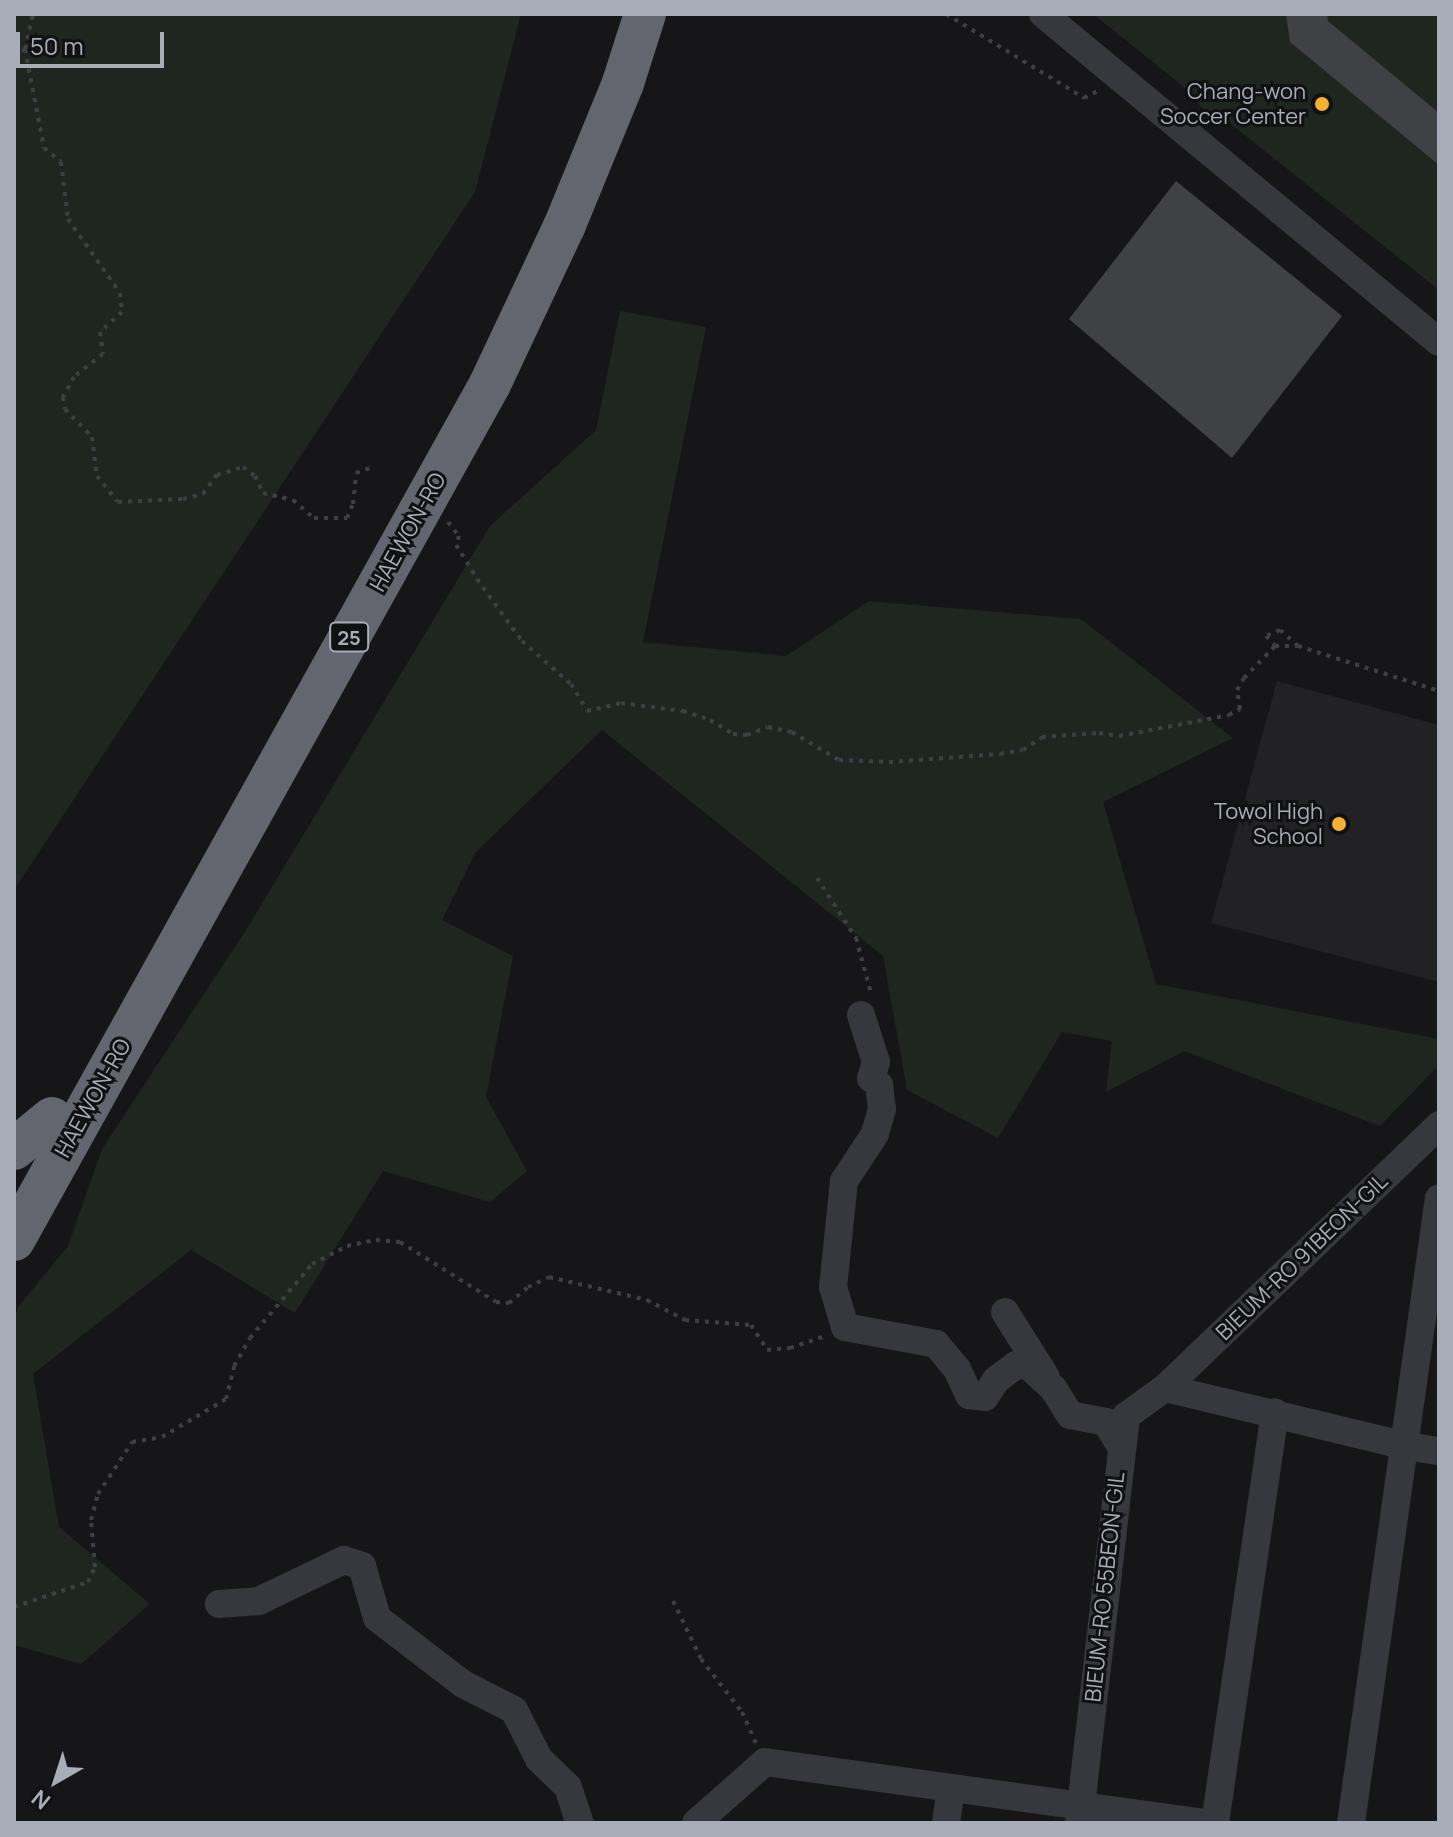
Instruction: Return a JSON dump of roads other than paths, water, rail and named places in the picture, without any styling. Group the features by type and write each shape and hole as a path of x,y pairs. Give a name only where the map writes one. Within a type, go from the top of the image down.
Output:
{"highway":[{"name":"HAEWON-RO","path":"14,1184 477,366 596,99 622,14"},
{"name":"HAEWON-RO","path":"14,1240 490,384 564,227 623,83 645,14"},
{"path":"14,1149 52,1118"}],"street":[{"path":"1043,14 1439,342"},
{"path":"866,1006 876,1062 871,1078 879,1085 882,1109 875,1134 844,1181 833,1287 845,1327 936,1344 957,1369 969,1395 985,1397 996,1380 1016,1365 1029,1366 1053,1388"},
{"name":"BIEUM-RO 91BEON-GIL","path":"1165,1388 1439,1125"},
{"path":"1351,1823 1439,1198"},
{"path":"1005,1312 1070,1415 1113,1433"},
{"path":"1165,1388 1275,1412 1406,1446 1439,1451"},
{"name":"BIEUM-RO 55BEON-GIL","path":"1080,1814 1113,1433 1126,1416 1165,1388"},
{"path":"1215,1823 1275,1412"},
{"path":"219,1604 259,1601 344,1560 362,1566 377,1618 463,1684 514,1710 539,1759 568,1787 580,1823"},
{"path":"696,1823 765,1762 951,1788 1080,1814 1204,1823"},
{"path":"946,1823 951,1788"}],"place":[{"name":"Chang-won Soccer Center","path":"1322,104"},
{"name":"Towol High School","path":"1339,824"}]}
